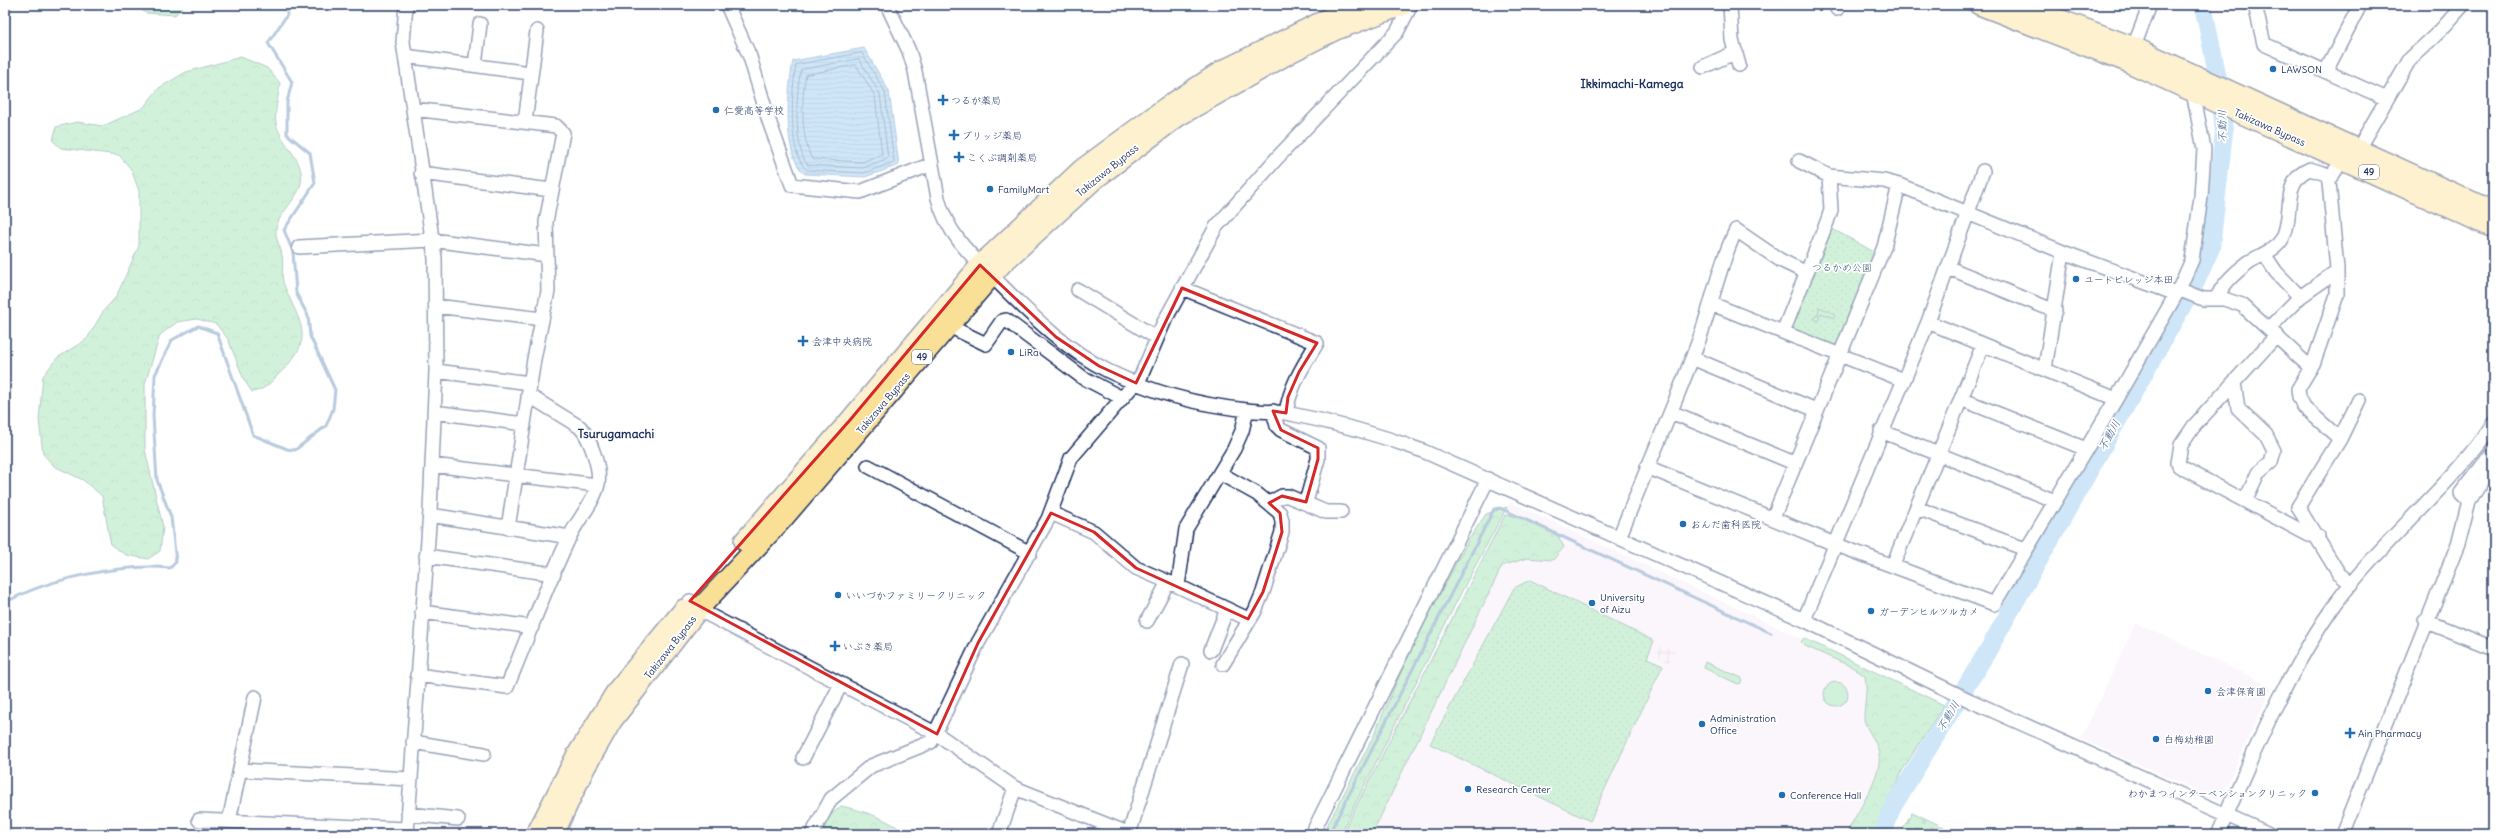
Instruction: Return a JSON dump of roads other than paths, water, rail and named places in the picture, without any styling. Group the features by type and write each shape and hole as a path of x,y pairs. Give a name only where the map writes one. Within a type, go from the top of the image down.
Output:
{"highway":[{"name":"Takizawa Bypass","path":"536,834 576,756 618,690 694,605 850,420 986,270 1082,169 1166,107 1223,70 1355,5"},
{"name":"Takizawa Bypass","path":"554,834 585,768 612,721 694,605 786,515 949,326 986,270 1048,220 1094,180 1178,116 1292,52 1336,30 1404,5"},
{"name":"Takizawa Bypass","path":"1979,5 2131,54"},
{"name":"Takizawa Bypass","path":"2022,5 2131,54 2200,89 2245,116 2493,228"},
{"name":"Takizawa Bypass","path":"2200,89 2250,98 2493,211"}],"street":[{"path":"199,820 407,832 417,674 430,515 436,371 436,306 435,258 421,173 405,56 403,33 406,5"},
{"path":"727,5 750,57 768,121 792,185 860,192 932,164"},
{"path":"887,5 909,51 915,71 941,210 954,235 986,270 1056,337 1099,366 1136,383 1179,398 1247,410 1279,412 1376,434 1488,479 1804,620 1971,701 2269,834"},
{"path":"812,834 831,799 871,766 893,756 927,746 937,734 978,643 1030,553 1051,513 1071,458 1136,383 1182,288 1216,227 1276,158 1396,32 1411,5"},
{"path":"1704,67 1737,58 1729,11 1730,5"},
{"path":"2131,54 2150,5"},
{"path":"2254,5 2264,44 2387,99"},
{"path":"2326,71 2360,5"},
{"path":"2340,439 2304,406 2299,397 2298,389 2311,368 2337,295 2337,271 2329,182 2341,159 2358,149 2410,59 2441,30 2463,5"},
{"path":"475,65 480,24"},
{"path":"525,122 530,73 537,31"},
{"path":"405,56 530,73"},
{"path":"1647,467 1837,545 1994,604 2025,549 2179,292 2192,260 2201,197 2204,149 2200,89"},
{"path":"413,109 556,126 564,133 556,175 551,190 546,222 548,291 529,389 508,528"},
{"path":"1800,161 1829,176 1884,181 1899,186 1967,215 2064,252 2179,292 2203,299 2217,298 2232,300 2242,305 2311,368"},
{"path":"2217,298 2223,286 2249,262 2264,254 2282,238 2290,213 2290,191 2300,175 2310,169 2332,176"},
{"path":"1804,620 1837,545 1881,431 1928,322 1983,172"},
{"path":"421,173 551,190"},
{"path":"1783,332 1831,210 1829,176"},
{"path":"1773,518 1838,355 1884,247 1899,186"},
{"path":"1619,538 1692,358 1712,304 1729,245 1736,230 1780,260 1807,273"},
{"path":"299,247 432,240 548,255"},
{"path":"2045,369 2056,311 2064,252"},
{"path":"2264,254 2276,272 2300,297"},
{"path":"1949,268 2056,311"},
{"path":"2318,536 2309,535 2180,466 2178,463 2182,445 2187,436 2234,383 2300,297 2337,271"},
{"path":"1182,288 1317,343 1299,372 1288,397 1279,412 1277,426 1281,430 1318,448 1318,459 1306,502"},
{"path":"1078,290 1157,338"},
{"path":"1712,304 1903,380"},
{"path":"436,306 542,319"},
{"path":"949,326 986,344 1002,321 1006,320 1082,377 1122,398"},
{"path":"1928,322 2116,398"},
{"path":"1893,565 1983,345"},
{"path":"1692,358 1816,410"},
{"path":"417,674 507,687 570,537 597,485 598,474 586,434 580,427 529,389 436,371"},
{"path":"2234,383 2238,408 2266,435 2274,451 2271,462 2258,473 2245,501"},
{"path":"1961,399 2086,449"},
{"path":"2352,584 2339,574 2318,536 2298,507 2340,439 2359,400"},
{"path":"1147,621 1173,584 1186,529 1220,474 1242,431 1247,410"},
{"path":"434,412 524,424"},
{"path":"1671,412 1794,463"},
{"path":"2218,834 2276,705 2298,664 2336,603 2380,551 2448,482 2493,424"},
{"path":"1881,431 2055,501"},
{"path":"2482,439 2493,447"},
{"path":"2469,501 2461,493 2493,452"},
{"path":"2342,834 2425,621 2458,544 2469,501 2493,464"},
{"path":"432,465 597,485"},
{"path":"868,466 1030,553"},
{"path":"1220,474 1269,503 1280,513 1282,532 1264,592 1255,611 1248,619 1223,664"},
{"path":"1312,834 1488,479"},
{"path":"1269,503 1282,496 1306,502 1326,512 1341,512"},
{"path":"1917,508 2025,549"},
{"path":"1051,513 1094,532 1136,568 1248,619"},
{"path":"430,515 570,537"},
{"path":"426,556 554,574"},
{"path":"694,605 937,734 1015,788 1100,829 1129,834 1182,664"},
{"path":"1211,650 1228,610"},
{"path":"422,612 532,627"},
{"path":"2425,621 2493,648"},
{"path":"804,758 841,684"},
{"path":"229,821 255,697"},
{"path":"413,742 484,754"},
{"path":"240,770 410,780"},
{"path":"999,834 1015,788"},
{"path":"408,814 458,819"}],"water":[{"path":"864,48 889,91 899,165 865,177 805,174 797,165 792,153 789,137 788,104 793,61"}],"waterway":[{"path":"5,603 22,594 63,580 130,568 170,568 176,562 171,517 157,480 153,416 155,375 172,340 198,326 217,333 253,435 287,449 295,450 326,426 333,409 335,390 310,336 308,316 296,293 293,252 284,230 315,183 310,153 287,134 287,102 292,82 268,43 287,15 287,5"},
{"name":"不動川","path":"1883,834 1892,808 1987,652 2197,280 2211,248 2224,132 2219,83 2203,5"},
{"path":"1329,834 1494,509 1500,508 1771,633"}],"place":[{"name":"LAWSON","path":"2273,69"},
{"name":"つるが薬局","path":"943,100"},
{"name":"仁愛高等学校","path":"716,110"},
{"name":"ブリッジ薬局","path":"954,135"},
{"name":"こくぶ調剤薬局","path":"959,157"},
{"name":"FamilyMart","path":"990,189"},
{"name":"ユートビレッジ本田","path":"2076,279"},
{"name":"会津中央病院","path":"803,341"},
{"name":"LiRa","path":"1011,352"},
{"name":"おんだ歯科医院","path":"1683,524"},
{"name":"いいづかファミリークリニック","path":"838,595"},
{"name":"University of Aizu","path":"1592,603"},
{"name":"ガーデンヒルツルカメ","path":"1871,611"},
{"name":"いぶき薬局","path":"835,646"},
{"name":"会津保育園","path":"2208,691"},
{"name":"Administration Office","path":"1702,724"},
{"name":"Ain Pharmacy","path":"2350,733"},
{"name":"白梅幼稚園","path":"2156,739"},
{"name":"Research Center","path":"1468,789"},
{"name":"わかまつインターベンションクリニック","path":"2315,793"},
{"name":"Conference Hall","path":"1782,795"}],"district":[{"name":"Ikkimachi-Kamega","path":"1632,84"},
{"name":"Tsurugamachi","path":"616,434"}],"park label":[{"name":"つるかめ公園","path":"1842,267"}]}
